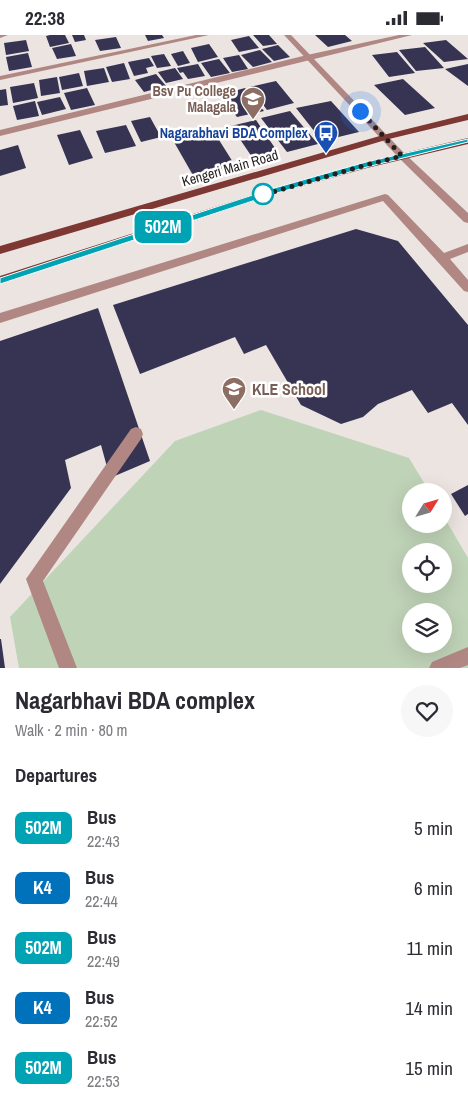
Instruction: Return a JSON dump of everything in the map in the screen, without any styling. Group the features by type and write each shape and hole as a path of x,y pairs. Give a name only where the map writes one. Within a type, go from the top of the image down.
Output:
{"main road":[{"name":"Kengeri Main Road","path":"0,250 386,137 468,117"},
{"path":"0,280 274,191 402,156 468,141"}],"street":[{"path":"0,36 5,35"},
{"path":"0,78 206,35"},
{"path":"287,35 402,156 467,216"},
{"path":"0,133 307,57 409,35"},
{"path":"0,318 385,197 468,288"},
{"path":"442,258 468,248"},
{"path":"68,668 34,579 136,434"},
{"path":"438,668 468,656"}],"green space":[{"path":"261,410 409,458 424,483 402,483 402,533 452,533 452,531 468,558 468,668 19,668 10,617 175,441"}],"building":[{"path":"65,35 69,43 50,47 46,36"},
{"path":"72,35 84,35 86,40 75,42"},
{"path":"145,35 162,35 164,38 148,41"},
{"path":"253,35 269,35 277,44 263,46"},
{"path":"315,35 345,35 352,41 328,47"},
{"path":"249,36 259,48 239,52 231,40"},
{"path":"116,37 121,48 100,51 95,40"},
{"path":"26,40 29,51 6,55 4,43"},
{"path":"446,40 468,59 444,62 423,43"},
{"path":"71,44 76,56 57,59 52,48"},
{"path":"209,44 218,57 198,62 191,48"},
{"path":"278,45 290,57 274,61 262,49"},
{"path":"425,47 444,68 416,71 399,50"},
{"path":"260,50 272,62 253,67 241,55"},
{"path":"183,51 190,63 178,66 171,54"},
{"path":"397,52 415,73 389,77 372,55"},
{"path":"28,53 32,67 9,71 6,57"},
{"path":"164,54 171,66 157,68 151,56"},
{"path":"239,55 248,69 232,72 223,58"},
{"path":"149,58 154,66 146,68 148,73 134,76 128,62"},
{"path":"219,59 230,73 211,77 201,63"},
{"path":"124,63 130,79 112,82 106,67"},
{"path":"198,64 205,76 188,79 177,68"},
{"path":"468,64 468,86 445,69"},
{"path":"104,68 109,82 87,86 84,71"},
{"path":"175,68 183,79 166,83 158,72"},
{"path":"79,73 83,86 62,90 59,77"},
{"path":"156,74 166,86 144,92 135,80"},
{"path":"57,77 60,93 41,96 39,80"},
{"path":"403,79 435,108 405,115 374,85"},
{"path":"276,81 294,103 267,110 250,87"},
{"path":"34,83 38,98 13,103 10,87"},
{"path":"87,88 95,105 71,110 64,93"},
{"path":"245,88 264,111 237,117 219,95"},
{"path":"6,89 8,105 0,106 0,90"},
{"path":"60,97 66,109 42,115 37,102"},
{"path":"35,101 39,116 17,120 13,106"},
{"path":"331,101 359,132 322,141 296,108"},
{"path":"290,111 318,144 287,152 261,118"},
{"path":"150,117 161,137 141,142 131,121"},
{"path":"256,120 277,151 252,157 231,126"},
{"path":"126,125 136,146 105,153 96,131"},
{"path":"80,130 93,158 69,165 57,135"},
{"path":"214,132 236,167 194,177 174,142"},
{"path":"18,145 26,168 0,176 0,150"},
{"path":"356,229 398,241 468,325 468,425 452,403 428,413 412,390 378,404 363,417 341,424 301,405 266,345 244,354 235,337 140,374 113,305"},
{"path":"98,308 150,461 110,478 101,445 65,460 71,488 0,584 0,341"},
{"path":"468,485 468,514 465,516 452,493"},
{"path":"1,639 5,668 0,668"}],"bus line":[{"name":"502M","path":"0,280 274,191 366,165 468,141"}],"place":[{"name":"Bsv Pu College Malagala","path":"253,120"},
{"name":"Nagarabhavi BDA Complex","path":"326,154"},
{"name":"KLE School","path":"234,410"}],"route":[{"path":"263,194 256,197 402,156 360,111"}]}
